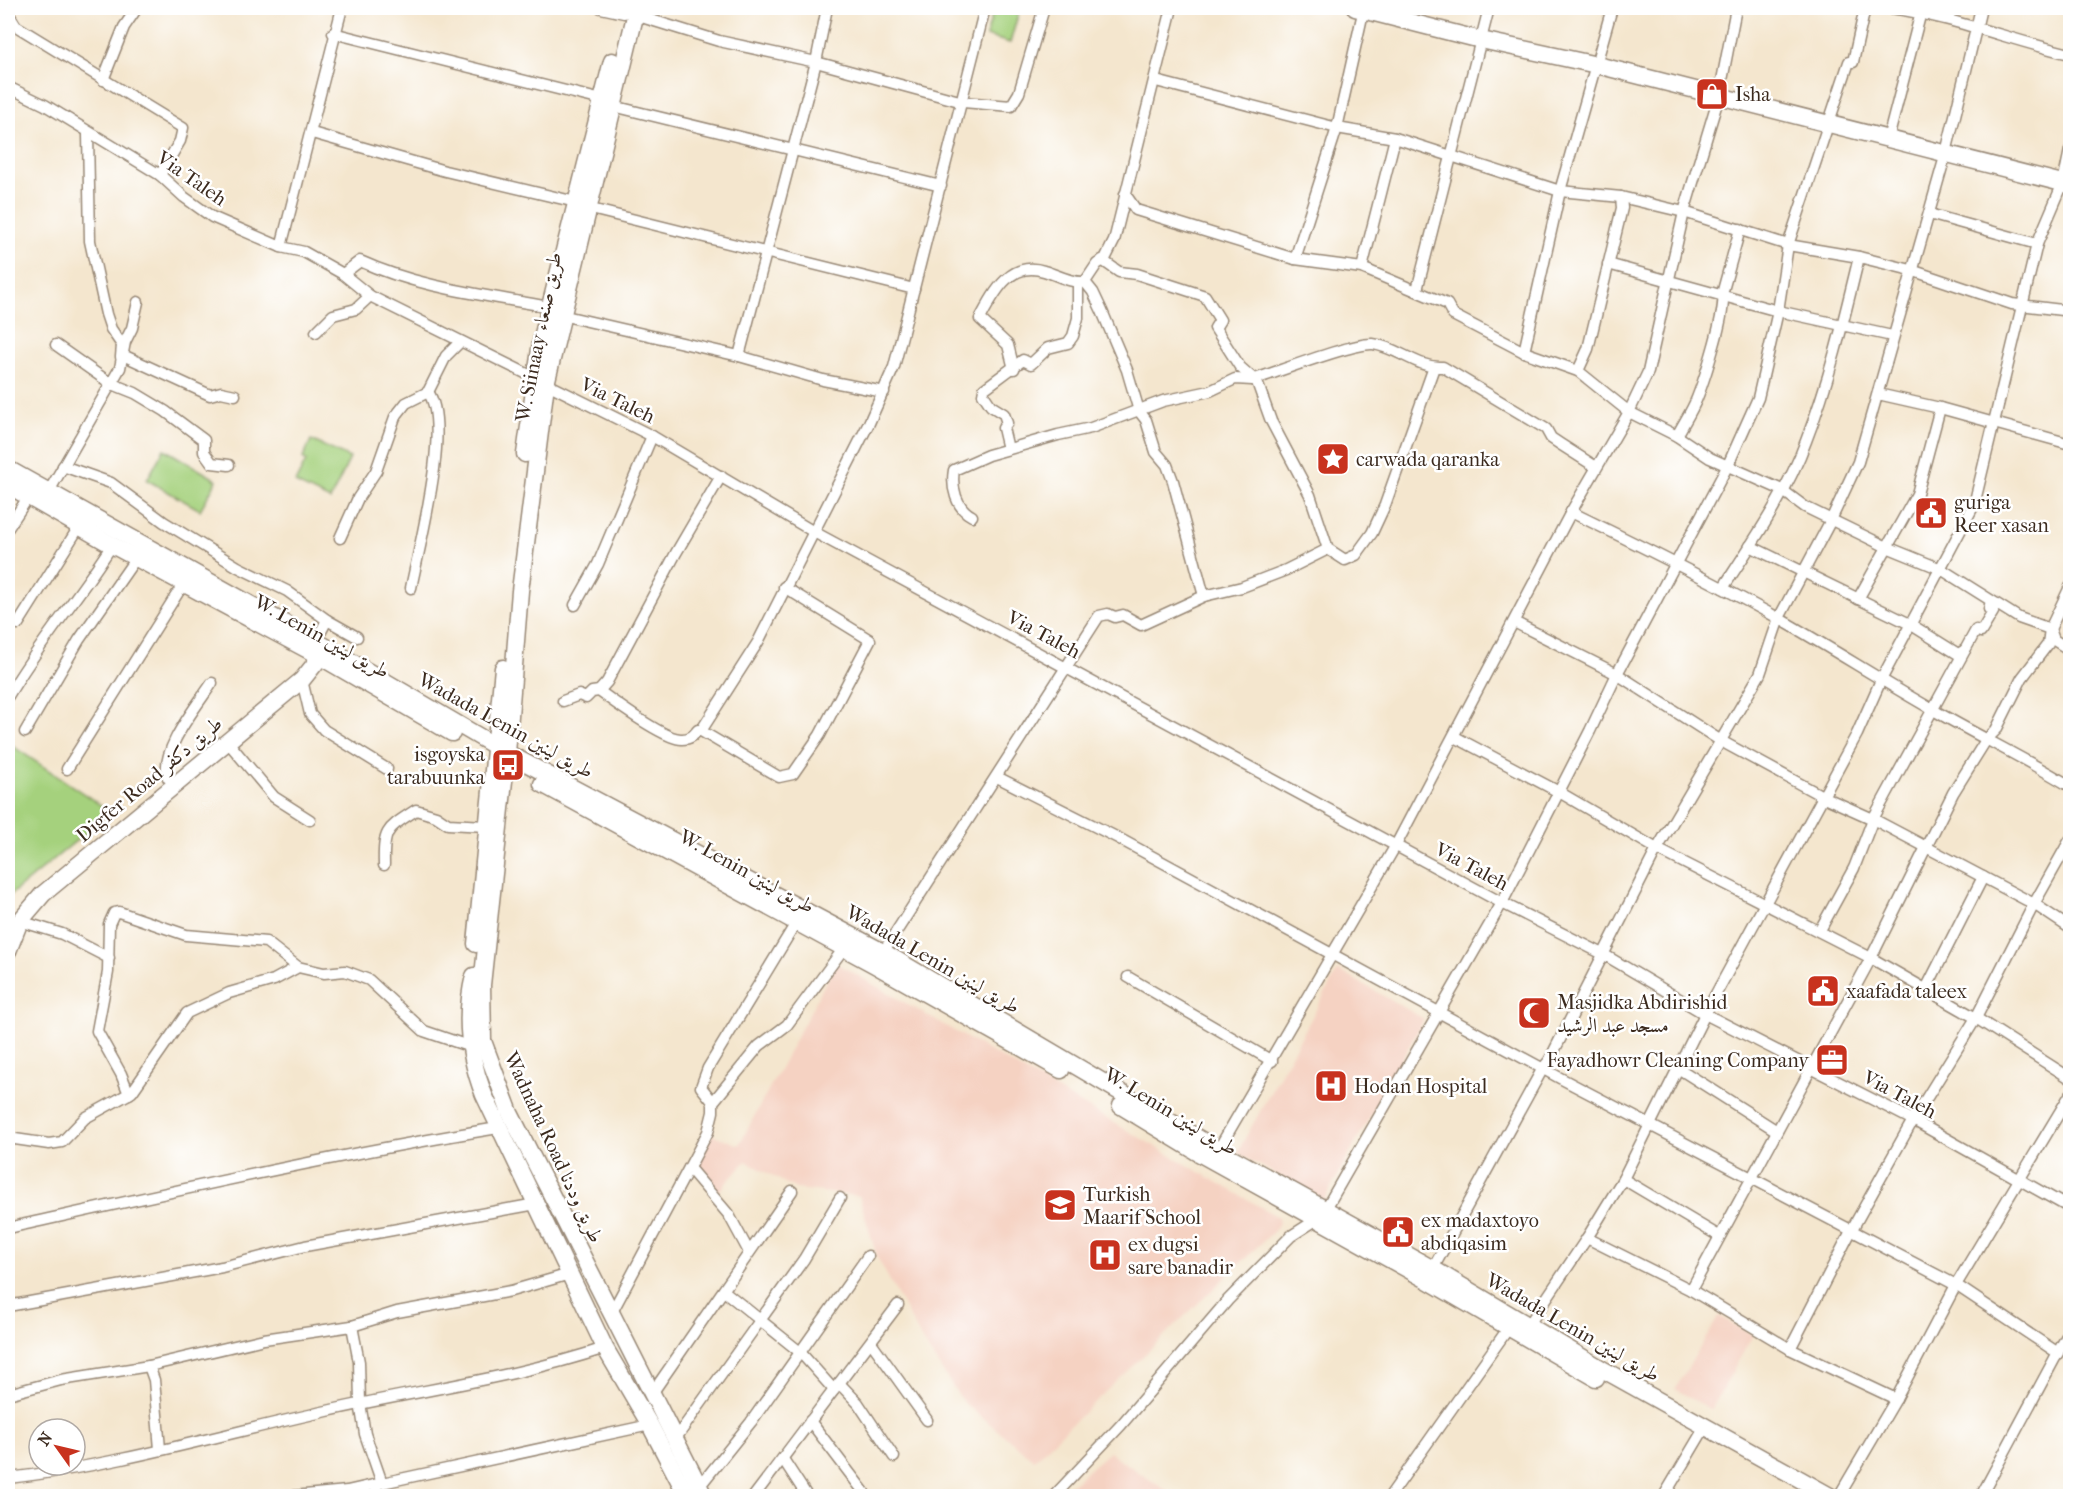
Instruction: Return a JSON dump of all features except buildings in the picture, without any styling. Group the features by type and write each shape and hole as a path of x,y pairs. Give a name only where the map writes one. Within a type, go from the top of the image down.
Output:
{"main road":[{"path":"1361,8 1481,40 1597,65 2067,184"},
{"name":"W. Siinaay طريق صنعاء","path":"501,756 509,667 520,591 540,380 630,11"},
{"path":"8,470 319,649"},
{"name":"W. Lenin طريق لينين","path":"8,484 136,558 319,649 501,756"},
{"name":"Digfer Road طريق دكفر","path":"14,923 43,894 302,680 319,649"},
{"name":"Digfer Road طريق دكفر","path":"8,951 14,923 30,896 319,649"},
{"name":"Wadada Lenin طريق لينين","path":"501,756 626,821 879,959 1218,1150 1321,1215 1430,1274 1599,1374 1702,1432 1830,1497"},
{"name":"Wadnaha Road طريق وددنا","path":"501,756 486,826 468,1024 476,1075 498,1128 605,1347 650,1425 696,1493"},
{"name":"Wadnaha Road طريق وددنا","path":"501,756 482,985 483,1041 510,1113 676,1438 696,1493"},
{"name":"W. Lenin طريق لينين","path":"626,821 796,922 844,948 879,959 1321,1215"},
{"path":"1702,1432 1807,1497"}],"street":[{"path":"103,80 124,27 137,8"},
{"path":"281,247 312,133 333,33 342,8"},
{"path":"601,8 630,11 719,40 816,62 963,102 1011,106 1019,93 1044,8"},
{"path":"739,356 764,251 816,62 827,8"},
{"path":"701,731 758,642 884,392 894,367 985,9 973,8"},
{"path":"1008,449 1003,428 1008,423 1004,414 991,406 983,394 989,384 1014,369 1023,360 1031,364 1048,348 1068,343 1073,336 1078,318 1081,282 1112,250 1156,81 1172,8"},
{"path":"1295,259 1337,128 1361,8"},
{"path":"1417,290 1436,226 1450,154 1489,8"},
{"path":"1524,352 1560,190 1612,8"},
{"path":"1218,1150 1396,845 1426,783 1455,737 1571,512 1629,412 1648,372 1683,212 1719,96 1736,8"},
{"path":"1054,1497 1121,1425 1228,1300 1291,1236 1321,1215 1502,903 1560,792 1617,674 1728,465 1758,398 1778,311 1788,245 1849,62 1853,62 1865,8"},
{"path":"1891,8 1922,10 2070,54"},
{"path":"1430,1274 1543,1068 1550,1061 1657,849 1760,674 1779,618 1831,520 1858,462 1892,336 1946,153 1981,8"},
{"path":"1888,139 1922,10"},
{"path":"8,13 16,26 183,128 180,141 160,175"},
{"path":"333,33 941,186"},
{"path":"1156,81 1337,128 1395,138 1560,190 1621,197 1683,212 1788,245 1859,257 1911,270 2023,306 2070,311"},
{"name":"Via Taleh","path":"8,87 45,105 88,134 160,175 184,197 212,217 281,247 304,252 344,274 370,296 652,436 814,532 1067,666 1502,903 1603,954 1705,1014 1913,1120 2070,1208"},
{"path":"312,133 445,171 914,288"},
{"path":"48,493 120,368 122,345 111,329 106,314 90,242 88,134"},
{"path":"1362,268 1395,138"},
{"path":"1390,1497 1587,1238 1623,1179 1705,1014 1824,797 1857,734 1881,680 1974,505 2037,244 2067,184 2070,150"},
{"path":"1125,194 1136,210 1295,259 1362,268 1447,304 1453,315 1524,352 1578,371 1629,412 1677,436 1710,459 1782,490 1831,520 1887,547 1941,569 2019,618 2050,629"},
{"path":"1578,371 1588,350 1622,208 1621,197"},
{"path":"1929,214 2037,244"},
{"path":"1677,436 1697,399 1715,343 1725,301 1722,294 1740,229"},
{"path":"1723,588 1782,490 1806,442 1842,325 1859,257"},
{"path":"1102,260 1119,272 1137,274 1205,296 1220,320 1215,328 1252,380 1257,382 1271,421 1310,495 1328,549 1345,560 1356,555 1371,533 1385,505 1434,367"},
{"path":"344,274 360,261 445,288 555,311 739,356 823,380 884,392"},
{"path":"1608,264 1778,311 1892,336"},
{"path":"1014,369 1008,345 980,318 1008,275 1021,269 1042,270 1081,282 1102,311 1127,370 1139,411 1146,420 1156,452 1167,465 1204,596"},
{"path":"316,332 333,315 356,309 370,296"},
{"path":"121,357 139,308 138,302"},
{"path":"340,538 358,498 376,471 395,417 406,403 428,393 446,356 460,342"},
{"path":"972,516 962,511 955,497 954,470 1008,449 1092,428 1163,401 1210,391 1235,379 1252,380 1370,344 1391,348 1434,367 1443,367 1546,429 1560,444 1596,467"},
{"path":"56,345 110,383 135,393 165,411 204,440 204,453 212,463 229,465"},
{"path":"121,357 125,356 210,395 220,392 235,395"},
{"path":"411,588 435,458 435,402 428,393"},
{"path":"1878,394 1940,408 2070,444"},
{"path":"1858,599 1917,494 1940,408"},
{"path":"575,605 598,564 652,436"},
{"path":"63,466 111,483 164,522 238,567 286,591 327,620 357,637"},
{"path":"599,692 616,668 676,553 721,476"},
{"path":"8,528 28,496"},
{"path":"1571,512 1677,563 1779,618 1934,711 1986,740 2010,749 2070,786"},
{"path":"18,624 79,527"},
{"path":"8,696 28,662 84,588 112,545"},
{"path":"1750,546 1910,624 1958,654 1965,650"},
{"path":"879,959 911,913 985,791 997,777 1099,616 1123,615 1141,625 1204,596 1253,583 1328,549"},
{"path":"25,732 79,640 136,558"},
{"path":"67,769 184,583"},
{"path":"563,701 579,695 586,698 592,692 599,692 638,719 680,740 692,737 698,730 779,777 793,774 819,735 870,640 784,587"},
{"path":"1692,1290 1719,1236 1871,958 1953,793 1986,740 1996,730 2022,678 2048,644 2050,629 2070,587"},
{"path":"1820,930 1854,868 1873,819 1934,711 1976,630 1981,632 1993,612 1989,609 1991,602"},
{"path":"319,649 327,620"},
{"path":"1514,622 1617,674 1721,741 1824,797 1873,819 2034,904 2070,928"},
{"path":"2050,629 2054,640 2070,650"},
{"path":"302,680 310,704 310,714 324,730 387,769"},
{"path":"168,778 165,766 169,751 212,683"},
{"path":"1455,737 1560,792 1657,849 1820,930 1871,958 1925,991 1976,1018 2070,1078"},
{"path":"227,741 274,797 310,820"},
{"path":"997,777 1118,838 1440,1013 1956,1286 2058,1353"},
{"path":"384,865 384,844 390,826 416,810 436,816 448,824 486,826"},
{"path":"1790,1349 1851,1231 1913,1120 1976,1018 2034,904 2070,840"},
{"path":"1925,991 1983,877"},
{"path":"129,1094 121,1074 97,1031 109,958 109,924 114,914 119,912 186,935 266,942 298,967 324,973 345,971 369,980 424,1031 471,1047"},
{"path":"713,1102 701,1087 708,1068 796,922"},
{"path":"14,923 62,934 109,958"},
{"path":"611,1314 708,1132 713,1102 759,1046 787,1025 844,948"},
{"path":"8,1138 57,1144 85,1118 129,1094 187,1013 229,993 274,980 298,967"},
{"path":"1128,977 1272,1061"},
{"path":"1678,1068 1777,1131"},
{"path":"1839,1497 1896,1399 1956,1286 2070,1095"},
{"path":"8,1228 249,1174 299,1167 347,1154 498,1128"},
{"path":"689,1168 729,1215 749,1252"},
{"path":"1623,1179 1719,1236"},
{"path":"653,1392 792,1191"},
{"path":"676,1438 761,1323 804,1259 840,1198"},
{"path":"8,1306 222,1267 305,1246 536,1204"},
{"path":"1587,1238 1692,1290 1790,1349 1896,1399"},
{"path":"696,1493 751,1422 868,1256"},
{"path":"8,1394 61,1380 149,1366 264,1339 352,1326 397,1312 511,1291 570,1274"},
{"path":"724,1291 800,1352 836,1387 858,1403 894,1457"},
{"path":"754,1497 898,1305"},
{"path":"352,1326 359,1362 360,1403 365,1434 379,1484 378,1497"},
{"path":"1982,1497 2070,1330"},
{"path":"871,1342 927,1420"},
{"path":"8,1478 160,1449 360,1403 426,1391 580,1356 605,1347"},
{"path":"149,1366 154,1380 160,1449"},
{"path":"810,1421 864,1492"},
{"path":"294,1497 347,1491 650,1425"},
{"path":"1664,1497 1702,1432"},
{"path":"783,1459 807,1497"}],"shaded area":[{"name":"Turkish Maarif School","path":"836,963 1278,1217 1279,1224 1275,1230 1034,1460 963,1402 923,1342 877,1257 859,1196 796,1189 746,1161 718,1192 695,1168 711,1134 739,1145"},
{"name":"Hodan Hospital","path":"1338,970 1424,1019 1324,1200 1237,1153"},
{"path":"1719,1316 1753,1335 1711,1410 1675,1389"},
{"path":"1109,1452 1174,1496 1058,1496"}],"green space":[{"path":"994,8 1020,8 1010,43 986,36"},
{"path":"311,440 350,458 330,500 295,483 306,461 303,458"},
{"path":"164,449 217,480 200,510 147,480"},
{"path":"8,743 111,812 8,897"}],"place":[{"name":"Isha","path":"1712,94"},
{"name":"carwada qaranka","path":"1333,459"},
{"name":"guriga Reer xasan","path":"1931,513"},
{"name":"isgoyska tarabuunka","path":"508,765"},
{"name":"xaafada taleex","path":"1823,991"},
{"name":"Masjidka Abdirishid مسجد عبد الرشيد","path":"1534,1013"},
{"name":"Fayadhowr Cleaning Company","path":"1832,1060"},
{"name":"Hodan Hospital","path":"1331,1086"},
{"name":"Turkish Maarif School","path":"1060,1205"},
{"name":"ex madaxtoyo abdiqasim","path":"1398,1232"},
{"name":"ex dugsi sare banadir","path":"1105,1255"}]}
